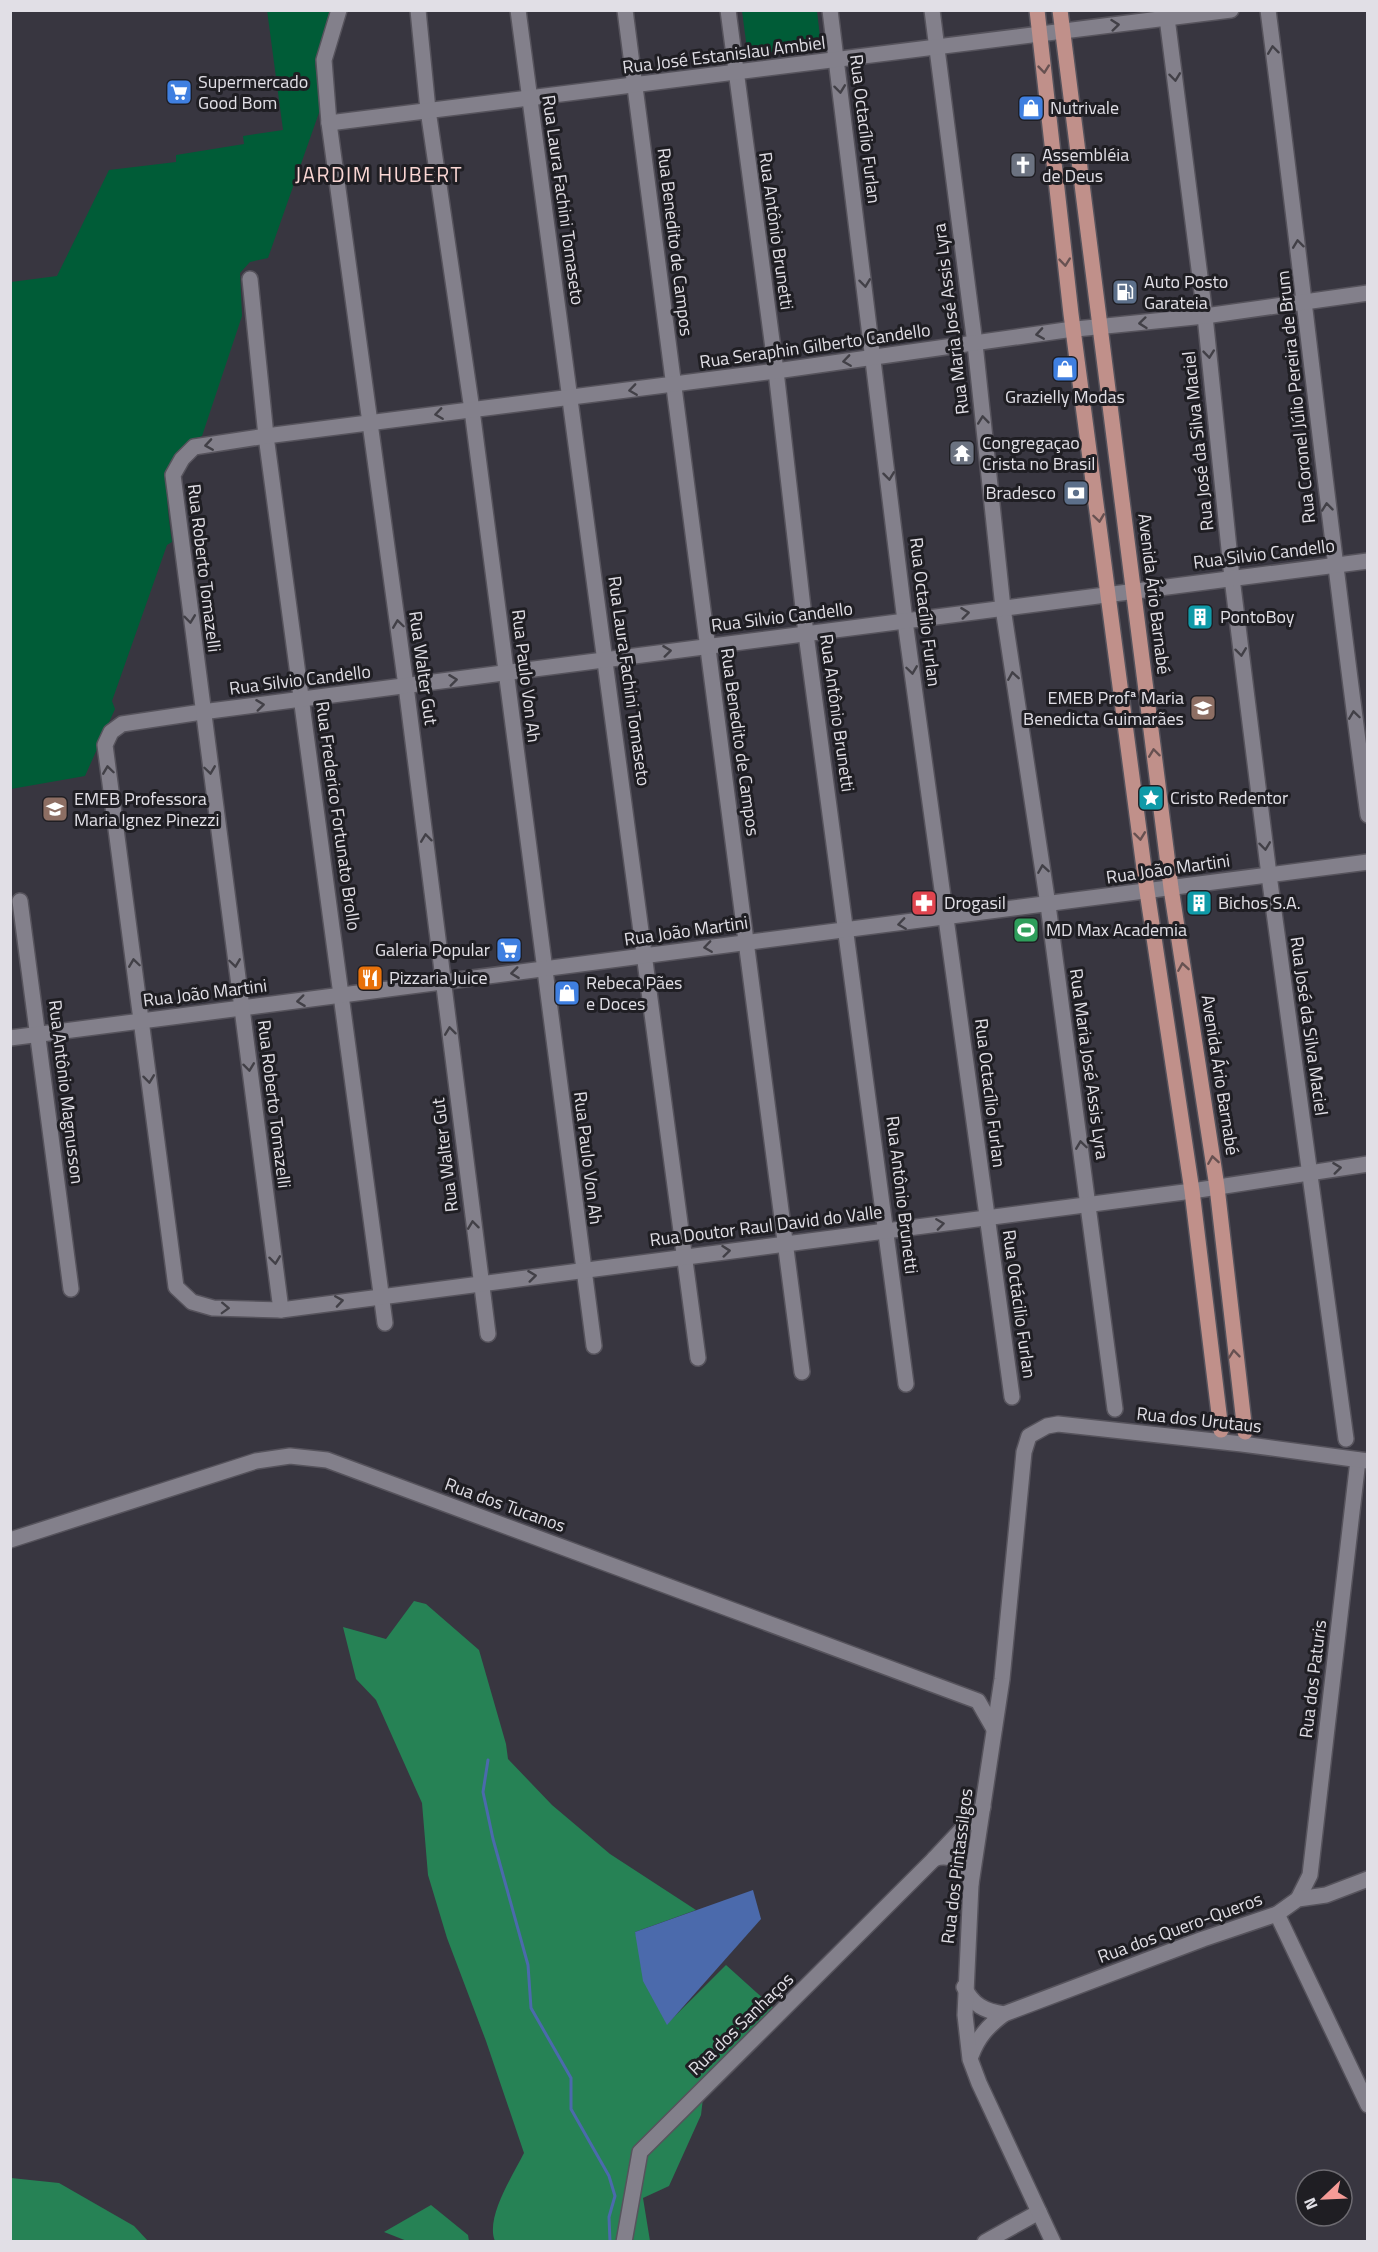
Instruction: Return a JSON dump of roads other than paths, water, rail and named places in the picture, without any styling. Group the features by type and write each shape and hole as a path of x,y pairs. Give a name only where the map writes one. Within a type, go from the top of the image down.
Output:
{"main road":[{"path":"1036,10 1073,330 1147,891 1192,1191 1221,1430"},
{"name":"Avenida Ário Barnabé","path":"1060,10 1098,327 1135,591 1171,888 1217,1187 1237,1381 1245,1432"},
{"path":"1215,1382 1219,1388 1226,1390 1237,1381"}],"street":[{"name":"Rua Walter Gut","path":"339,10 324,60 329,123 445,982 488,1334"},
{"name":"Rua Paulo Von Ah","path":"418,10 428,110 472,410 594,1346"},
{"name":"Rua Laura Fachini Tomaseto","path":"518,10 528,97 572,398 698,1358"},
{"name":"Rua Benedito de Campos","path":"625,10 748,942 802,1372"},
{"name":"Rua Antônio Brunetti","path":"728,10 776,371 806,634 848,931 906,1384"},
{"name":"Rua Octacílio Furlan","path":"830,10 875,358 905,621 948,917 987,1217"},
{"name":"Rua Maria José Assis Lyra","path":"932,10 975,344 1003,608 1048,905 1115,1409"},
{"name":"Rua José Estanislau Ambiel","path":"329,123 938,48 1167,15 1232,10"},
{"name":"Rua Coronel Júlio Pereira de Brum","path":"1268,10 1306,302 1334,565 1368,814"},
{"name":"Rua José da Silva Maciel","path":"1167,15 1205,316 1232,578 1269,875 1346,1438"},
{"name":"Rua Frederico Fortunato Brollo","path":"250,279 266,436 385,1323"},
{"name":"Rua Seraphin Gilberto Candello","path":"266,436 572,398 1073,330 1205,316 1368,293"},
{"name":"Rua Roberto Tomazelli","path":"266,436 194,447 182,459 173,476 281,1310"},
{"name":"Rua Silvio Candello","path":"176,1287 105,745 111,732 122,724 1368,561"},
{"name":"Rua João Martini","path":"10,1038 1368,862"},
{"name":"Rua Antônio Magnusson","path":"20,901 71,1289"},
{"name":"Rua Doutor Raul David do Valle","path":"176,1287 192,1302 213,1308 281,1310 684,1256 785,1246 1088,1203 1192,1191 1310,1171 1368,1164"},
{"name":"Rua Octácilio Furlan","path":"987,1217 1012,1396"},
{"name":"Rua dos Urutaus","path":"1029,1436 1047,1426 1058,1424 1242,1444 1363,1461"},
{"name":"Rua dos Pintassilgos","path":"1029,1436 1024,1452 1002,1679 971,1884 964,1987 970,2059 1053,2241"},
{"name":"Rua dos Tucanos","path":"10,1540 256,1461 290,1456 327,1460 978,1701"},
{"name":"Rua dos Paturis","path":"1298,1899 1310,1875 1363,1461"},
{"path":"994,1729 978,1701 1002,1679"},
{"name":"Rua dos Sanhaços","path":"624,2241 640,2152 934,1859 984,1806"},
{"path":"934,1859 941,1856 959,1862 970,1876 971,1884"},
{"name":"Rua dos Quero-Queros","path":"970,2059 975,2044 988,2026 1004,2014 1203,1939 1277,1914 1298,1899 1326,1895 1368,1879"},
{"path":"1277,1914 1368,2105"},
{"path":"964,1987 970,1999 980,2008 1004,2014"},
{"path":"985,2241 1039,2212"}],"water":[{"path":"753,1890 761,1919 667,2025 643,1981 635,1932"}],"waterway":[{"path":"488,1760 483,1792 493,1839 528,1965 531,2008 571,2078 571,2109 609,2176 615,2196 609,2217 610,2242"}],"place":[{"name":"Supermercado Good Bom","path":"179,92"},
{"name":"Nutrivale","path":"1031,108"},
{"name":"Assembléia de Deus","path":"1023,165"},
{"name":"Auto Posto Garateia","path":"1125,292"},
{"name":"Grazielly Modas","path":"1065,369"},
{"name":"Congregaçao Crista no Brasil","path":"962,453"},
{"name":"Bradesco","path":"1076,493"},
{"name":"PontoBoy","path":"1200,617"},
{"name":"EMEB Profª Maria Benedicta Guimarães","path":"1203,708"},
{"name":"Cristo Redentor","path":"1151,798"},
{"name":"EMEB Professora Maria Ignez Pinezzi","path":"55,809"},
{"name":"Drogasil","path":"924,903"},
{"name":"Bichos S.A.","path":"1199,903"},
{"name":"MD Max Academia","path":"1026,930"},
{"name":"Galeria Popular","path":"509,950"},
{"name":"Pizzaria Juice","path":"370,978"},
{"name":"Rebeca Pães e Doces","path":"567,993"}],"district":[{"name":"JARDIM HUBERT","path":"379,175"}]}
